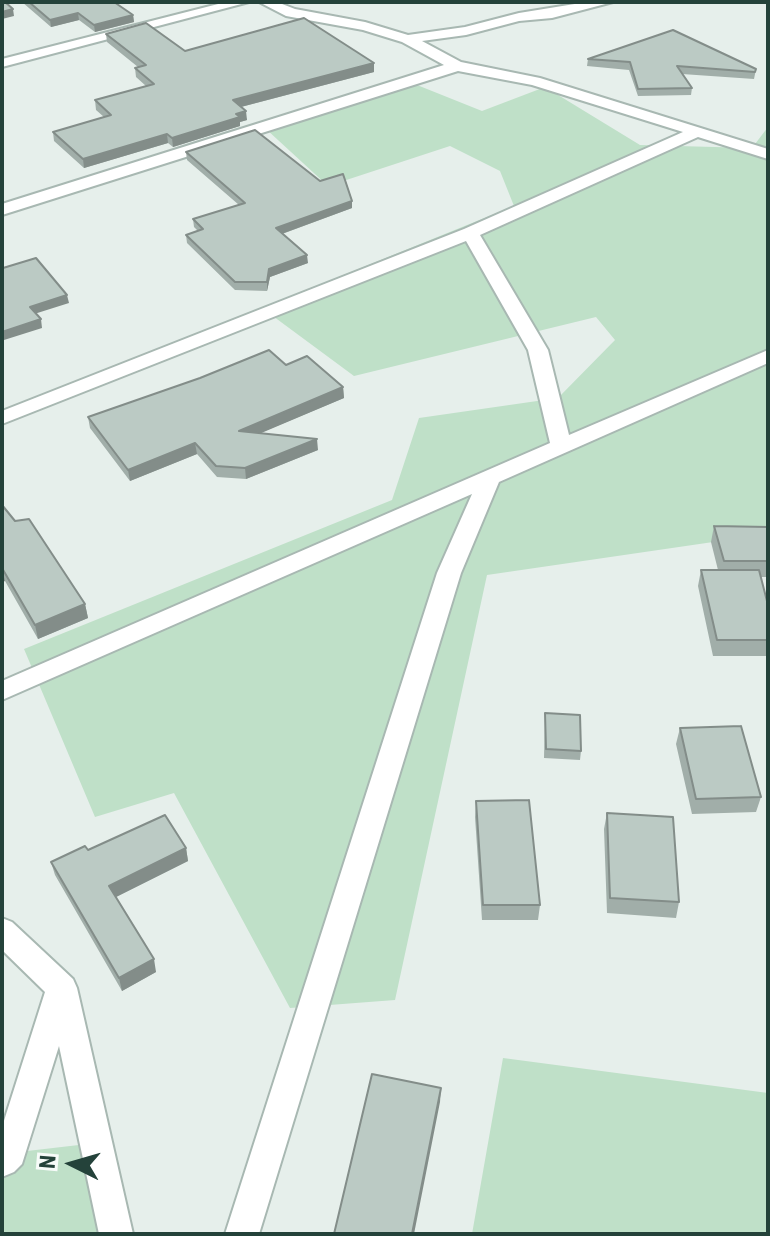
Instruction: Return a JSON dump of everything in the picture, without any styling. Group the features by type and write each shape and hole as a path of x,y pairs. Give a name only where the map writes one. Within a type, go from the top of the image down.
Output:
{"street":[{"path":"2,63 242,2"},
{"path":"266,2 291,13 365,26 407,39 457,66 535,81 768,154"},
{"path":"407,39 466,31 519,17 552,14 606,2"},
{"path":"2,210 457,66"},
{"path":"2,418 470,233 697,132"},
{"path":"470,233 538,350 561,446"},
{"path":"2,691 768,356"},
{"path":"242,1234 449,573 491,476"},
{"path":"2,931 62,988 116,1234"},
{"path":"2,1161 10,1153 62,988"}],"green space":[{"path":"402,79 482,111 545,87 640,145 752,148 768,127 768,534 487,575 395,1000 290,1008 174,793 95,817 24,649 392,500 419,418 558,398 615,340 596,317 354,376 262,308 514,206 500,171 450,146 328,186 266,129"},
{"path":"503,1058 768,1093 768,1234 472,1234"},
{"path":"96,1143 116,1234 2,1234 2,1161 10,1153"}],"building":[{"path":"2,2 5,2 13,9 2,12"},
{"path":"29,2 114,2 133,15 94,25 78,13 50,20"},
{"path":"304,18 374,63 233,100 246,111 236,114 240,117 172,138 167,134 83,159 53,132 111,115 95,100 154,84 135,68 146,65 106,34 146,23 185,51"},
{"path":"673,30 756,69 755,72 677,66 692,88 638,89 630,62 588,59"},
{"path":"255,130 320,181 343,174 352,201 276,228 307,255 269,269 267,282 235,282 186,235 203,229 193,219 245,203 186,152"},
{"path":"36,258 67,295 30,307 41,319 2,332 2,266"},
{"path":"269,350 286,365 307,356 343,387 239,431 317,439 245,468 216,466 195,443 128,470 88,417 200,378"},
{"path":"2,505 15,521 29,519 85,604 35,625 2,568"},
{"path":"714,526 768,527 768,561 724,561"},
{"path":"701,570 759,570 768,605 768,640 717,640"},
{"path":"545,713 580,715 581,751 546,749"},
{"path":"741,726 761,797 696,799 680,728"},
{"path":"529,800 540,905 483,905 476,801"},
{"path":"607,813 673,817 679,902 610,898"},
{"path":"165,815 186,848 109,886 154,959 119,978 51,862 85,846 88,850"},
{"path":"372,1074 441,1088 412,1234 334,1234"}]}
